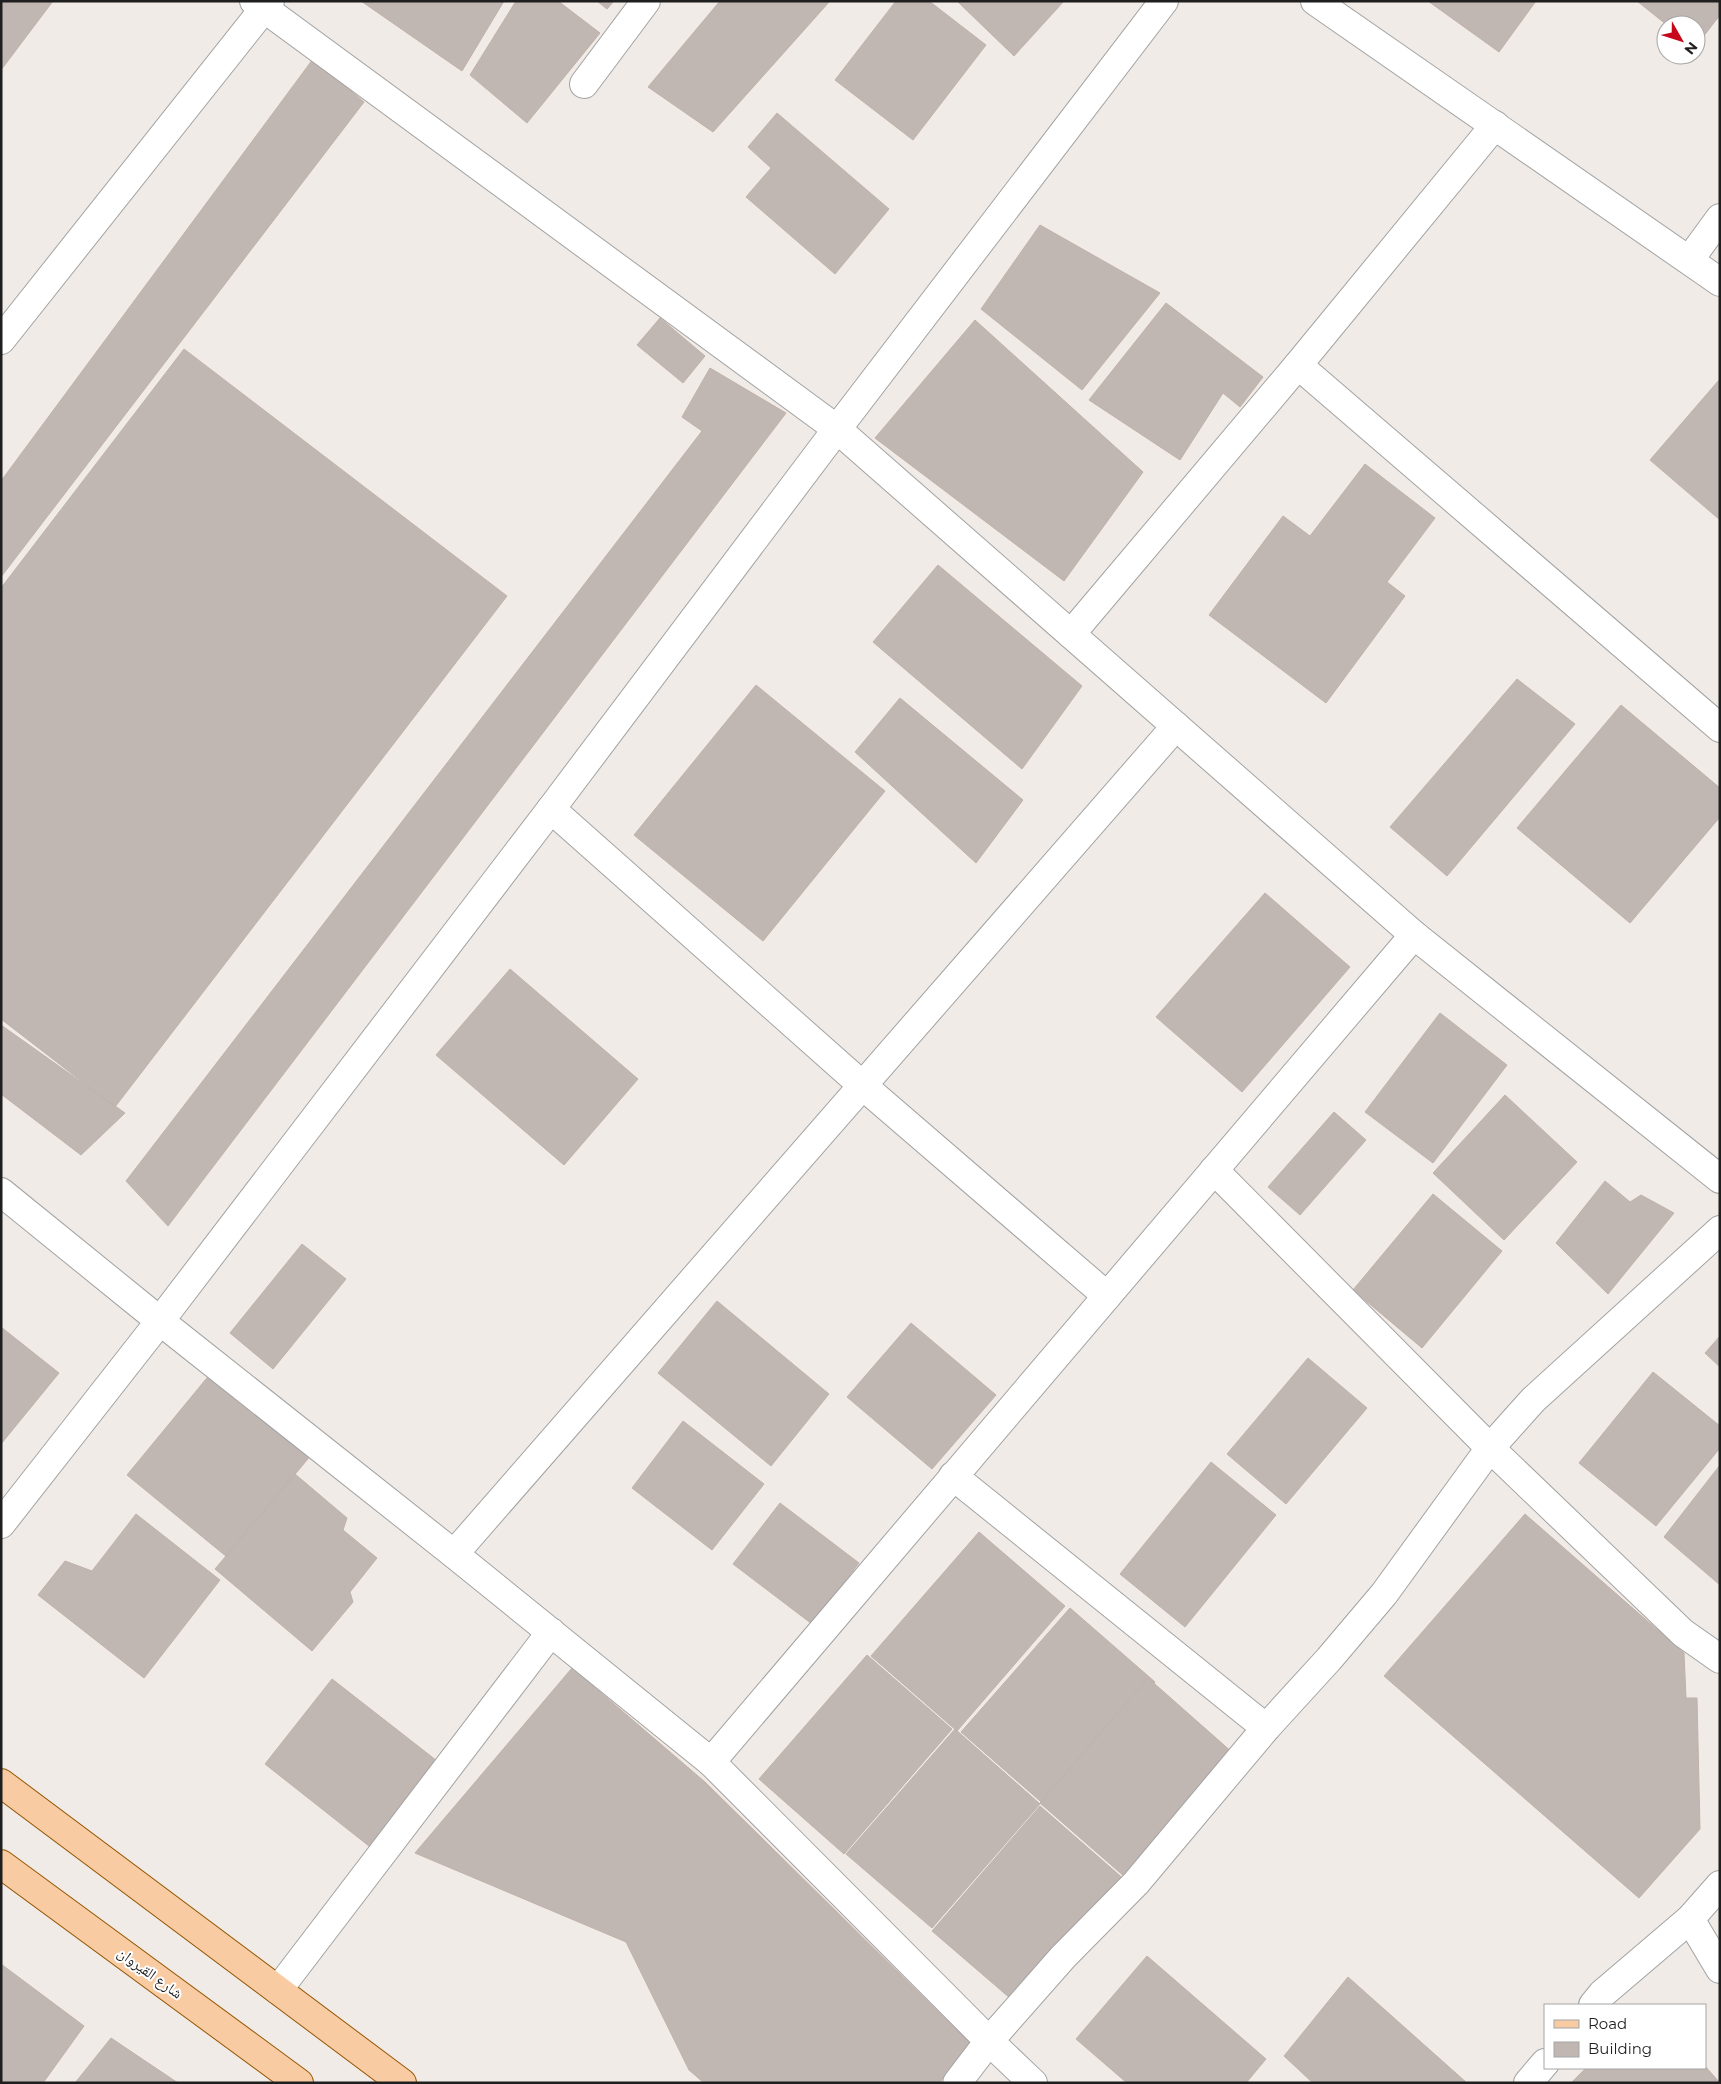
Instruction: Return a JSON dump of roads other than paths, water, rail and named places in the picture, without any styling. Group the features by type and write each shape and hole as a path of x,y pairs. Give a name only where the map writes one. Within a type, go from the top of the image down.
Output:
{"main road":[{"path":"1,1782 402,2083"},
{"name":"شارع القيروان","path":"1,1864 299,2083"}],"street":[{"path":"584,84 646,1"},
{"path":"1,1524 160,1321 551,809 837,429 1164,1"},
{"path":"1315,1 1720,282"},
{"path":"1,340 263,4 837,429 1414,935 1720,1179"},
{"path":"1071,634 1298,365 1494,125"},
{"path":"1690,260 1720,218"},
{"path":"1298,365 1720,728"},
{"path":"454,1554 1176,726"},
{"path":"551,809 862,1085 1107,1296"},
{"path":"711,1762 1414,935"},
{"path":"1214,1170 1490,1448 1683,1633 1720,1659"},
{"path":"1,1192 711,1762 988,2041 1034,2083"},
{"path":"958,2083 988,2041 1063,1957 1136,1883 1266,1728 1329,1659 1384,1594 1490,1448 1532,1400 1720,1230"},
{"path":"954,1476 1266,1728"},
{"path":"278,1990 551,1632"},
{"path":"1593,2004 1602,1994 1690,1919 1720,1885"},
{"path":"1690,1919 1720,1968"},
{"path":"1528,2083 1544,2064"}]}
